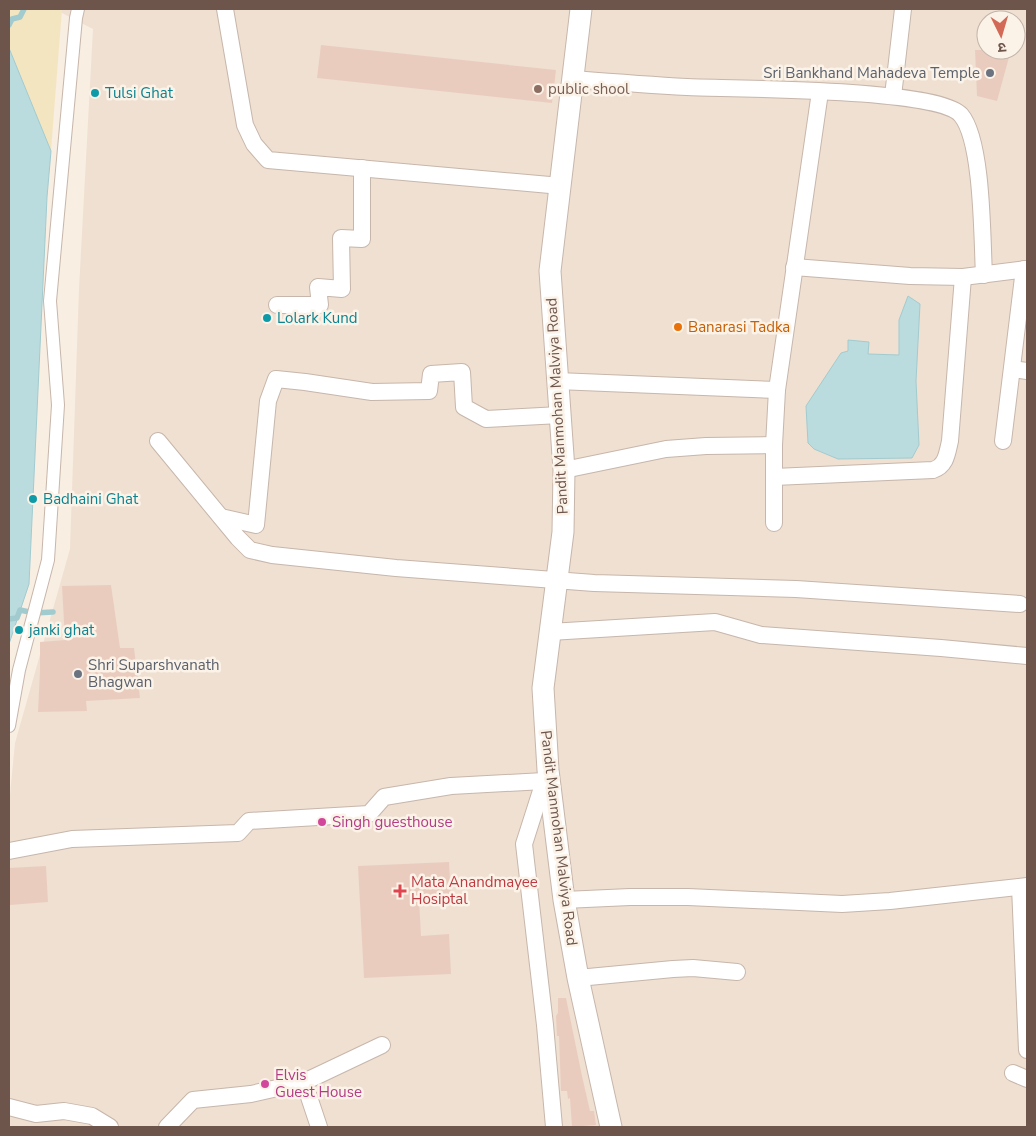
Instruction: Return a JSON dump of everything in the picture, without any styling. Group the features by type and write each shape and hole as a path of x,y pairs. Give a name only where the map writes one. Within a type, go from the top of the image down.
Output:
{"street":[{"path":"9,726 19,670 48,560 58,405 50,301 78,9"},
{"path":"225,9 245,125 254,144 268,160 561,186"},
{"name":"Pandit Manmohan Malviya Road","path":"581,9 550,271 564,470 563,532 543,688 546,776 564,900 578,978 611,1127"},
{"path":"893,96 903,9"},
{"path":"574,79 687,87 893,96 952,108 961,115 972,142 979,186 984,275"},
{"path":"774,523 774,445 777,390 820,92"},
{"path":"278,305 320,305 318,287 342,289 341,238 362,239 362,168"},
{"path":"794,267 910,276 963,277 1026,269 1020,370 1003,441"},
{"path":"774,477 933,470 939,468 947,454 950,441 963,277"},
{"path":"220,517 256,524 268,401 276,379 372,392 429,391 431,374 462,372 464,407 486,419 560,415"},
{"path":"558,381 777,390"},
{"path":"158,442 250,550 272,555 396,568 556,581 796,589 1020,604"},
{"path":"564,470 666,449 706,446 774,445"},
{"path":"550,632 715,622 728,624 746,632 761,635 1027,656"},
{"path":"9,851 72,839 238,833 249,821 369,814 384,797 451,786 546,776 524,844 545,1025 554,1127"},
{"path":"564,900 688,897 842,904 1024,887 1027,1050"},
{"path":"578,978 693,968 737,972"},
{"path":"167,1127 193,1100 251,1094 304,1082 382,1045"},
{"path":"304,1082 319,1127"},
{"path":"9,1106 36,1114 64,1111 92,1116 110,1127"}],"shaded area":[{"path":"62,9 1027,9 1027,1127 9,1127 9,805 15,743 70,549 79,289 93,29 60,12"}],"sand":[{"path":"9,9 62,9 51,151 9,48"}],"water":[{"path":"9,48 51,151 47,197 29,584 9,644"},
{"path":"908,296 920,304 916,381 919,445 912,458 838,459 814,449 808,443 806,406 841,353 848,351 848,340 869,342 868,354 899,355 899,320"}],"building":[{"path":"321,45 556,70 552,103 317,78"},
{"name":"Sri Bankhand Mahadeva Temple","path":"975,50 976,60 1008,60 997,101 977,96"},
{"path":"111,585 120,648 134,648 140,698 86,701 87,711 38,712 40,642 65,640 62,586"},
{"path":"449,862 451,898 419,899 421,936 449,934 451,974 364,978 358,866"},
{"path":"46,866 48,902 10,905 9,868"},
{"path":"558,998 566,998 590,1111 594,1111 596,1125 572,1127 570,1098 568,1099 567,1091 561,1091 559,1036 557,1036 556,1016 558,1013"}],"waterway":[{"path":"9,25 12,19 20,17 24,9"},
{"path":"9,619 17,618 20,610 34,613 53,612"}],"place":[{"name":"Sri Bankhand Mahadeva Temple","path":"990,73"},
{"name":"public shool","path":"538,89"},
{"name":"Tulsi Ghat","path":"95,93"},
{"name":"Lolark Kund","path":"267,318"},
{"name":"Banarasi Tadka","path":"678,327"},
{"name":"Badhaini Ghat","path":"33,499"},
{"name":"janki ghat","path":"19,630"},
{"name":"Shri Suparshvanath Bhagwan","path":"78,674"},
{"name":"Singh guesthouse","path":"322,822"},
{"name":"Mata Anandmayee Hosiptal","path":"400,891"},
{"name":"Elvis Guest House","path":"265,1084"}]}
